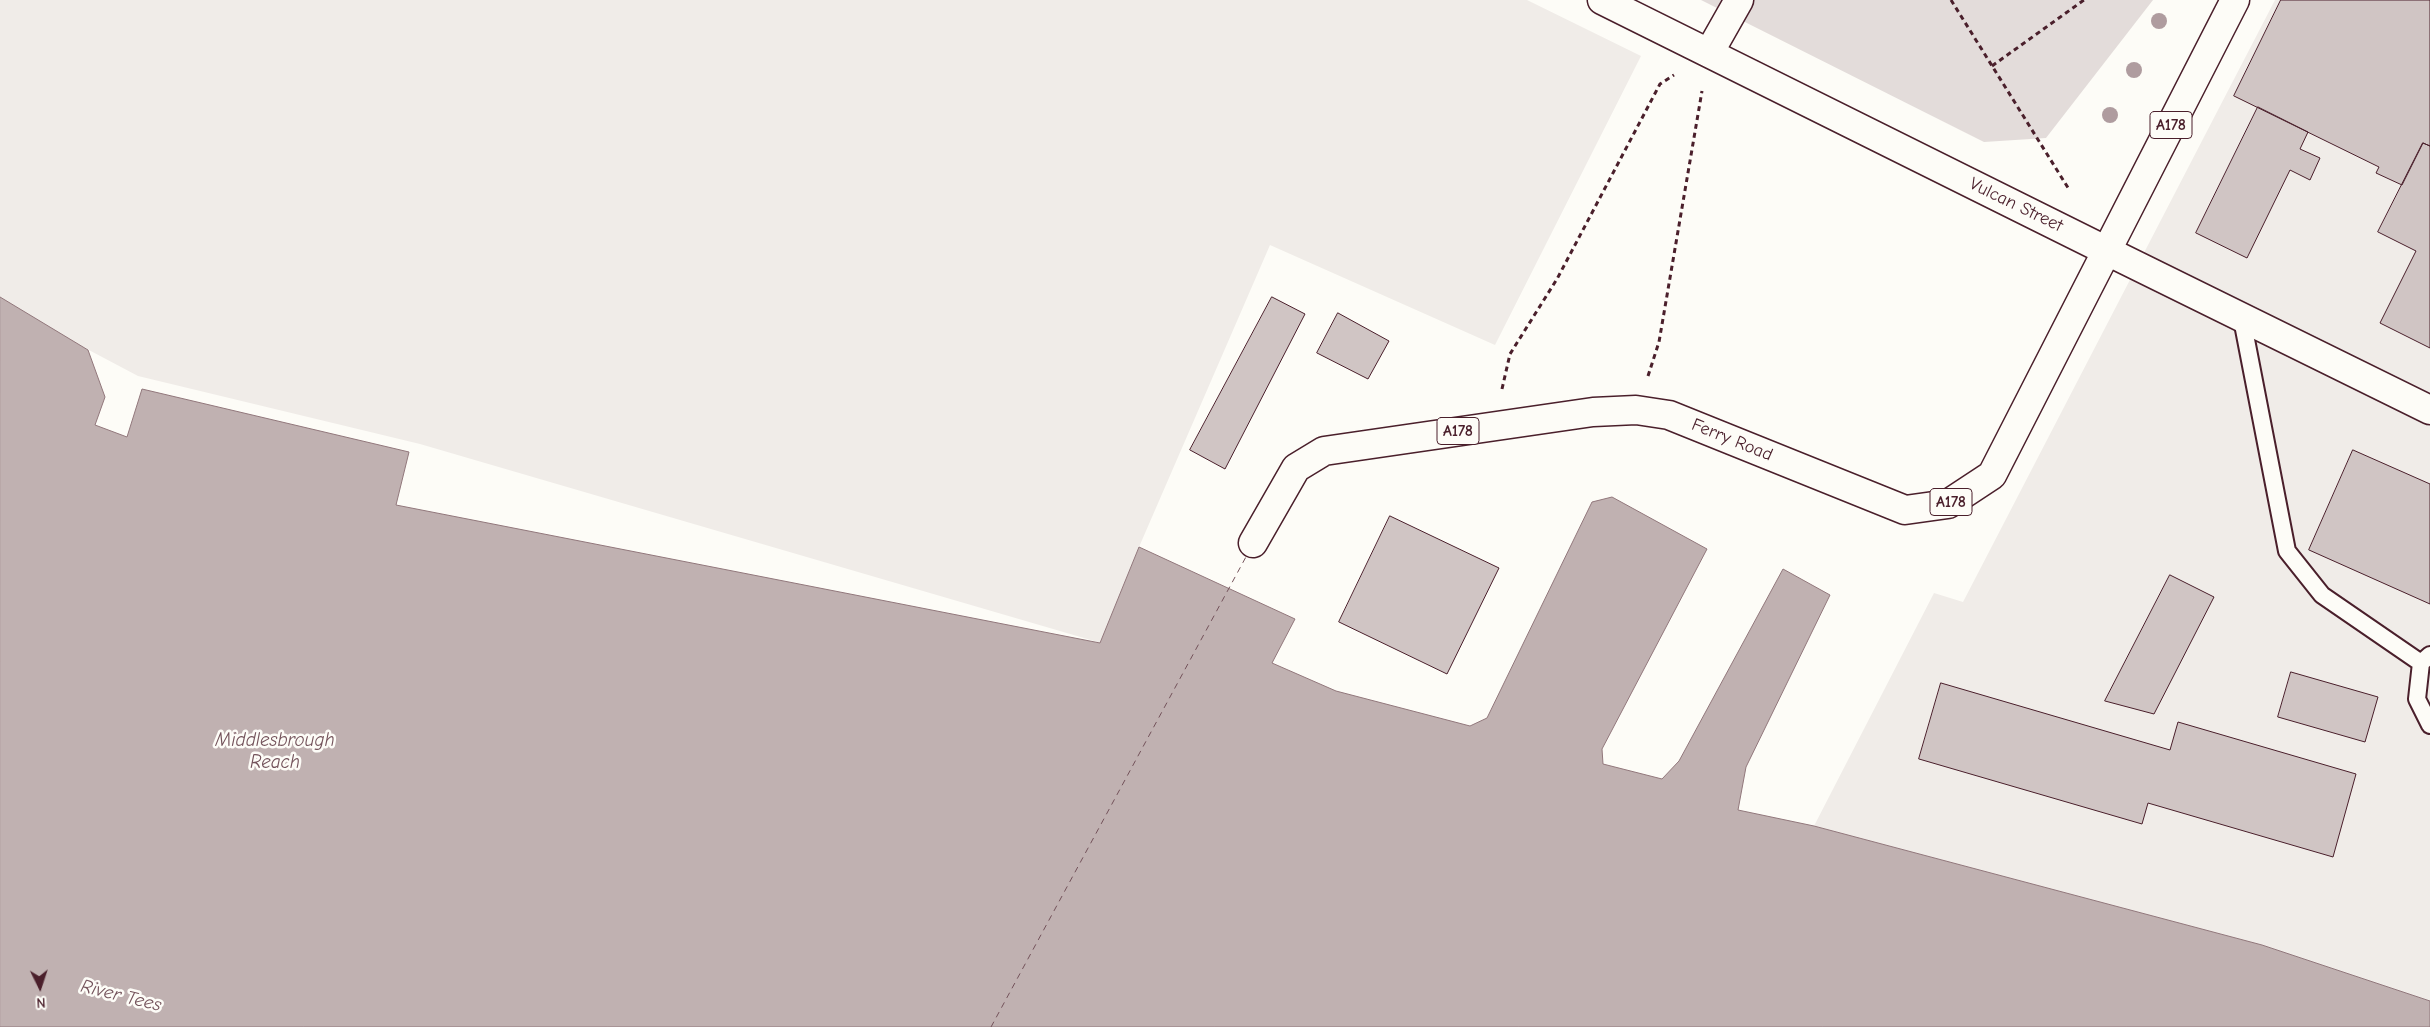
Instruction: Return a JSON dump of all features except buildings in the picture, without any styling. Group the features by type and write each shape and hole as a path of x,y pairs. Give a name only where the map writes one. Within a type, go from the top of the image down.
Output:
{"main road":[{"path":"1709,53 1739,0"},
{"name":"A178","path":"2107,251 2235,0"},
{"name":"Vulcan Street","path":"1614,3 1709,53 2242,319 2430,410"},
{"name":"Ferry Road","path":"1253,543 1296,468 1324,451 1593,412 1636,410 1669,415 1905,510 1948,504 1992,475 2107,251"}],"lane":[{"path":"2242,319 2287,551 2322,595 2426,659 2417,698 2430,725"}],"path":[{"path":"1951,0 2070,192"},
{"path":"1992,66 2084,0"},
{"path":"1636,410 1659,342 1709,53"},
{"path":"1492,426 1510,354 1557,279 1660,84 1709,53"}],"shaded area":[{"path":"0,0 1527,0 1641,56 1495,345 1270,245 1139,547 1101,643 420,444 138,376 0,303"},
{"path":"1701,0 2153,0 2046,138 1984,142"},
{"path":"2275,0 2430,0 2430,1001 2262,945 1814,826 1934,593 1963,602"}],"water":[{"name":"Middlesbrough Reach","path":"0,297 88,350 105,397 95,425 127,437 142,389 409,452 396,505 1100,643 1139,547 1295,619 1272,663 1336,691 1470,726 1487,718 1592,502 1612,497 1707,549 1602,749 1603,764 1662,779 1679,761 1783,569 1830,595 1746,767 1738,810 1814,826 2262,945 2430,1001 2430,1027 0,1027"}],"ferry route":[{"path":"991,1027 1247,555"}],"water label":[{"name":"River Tees","path":"121,996"}]}
